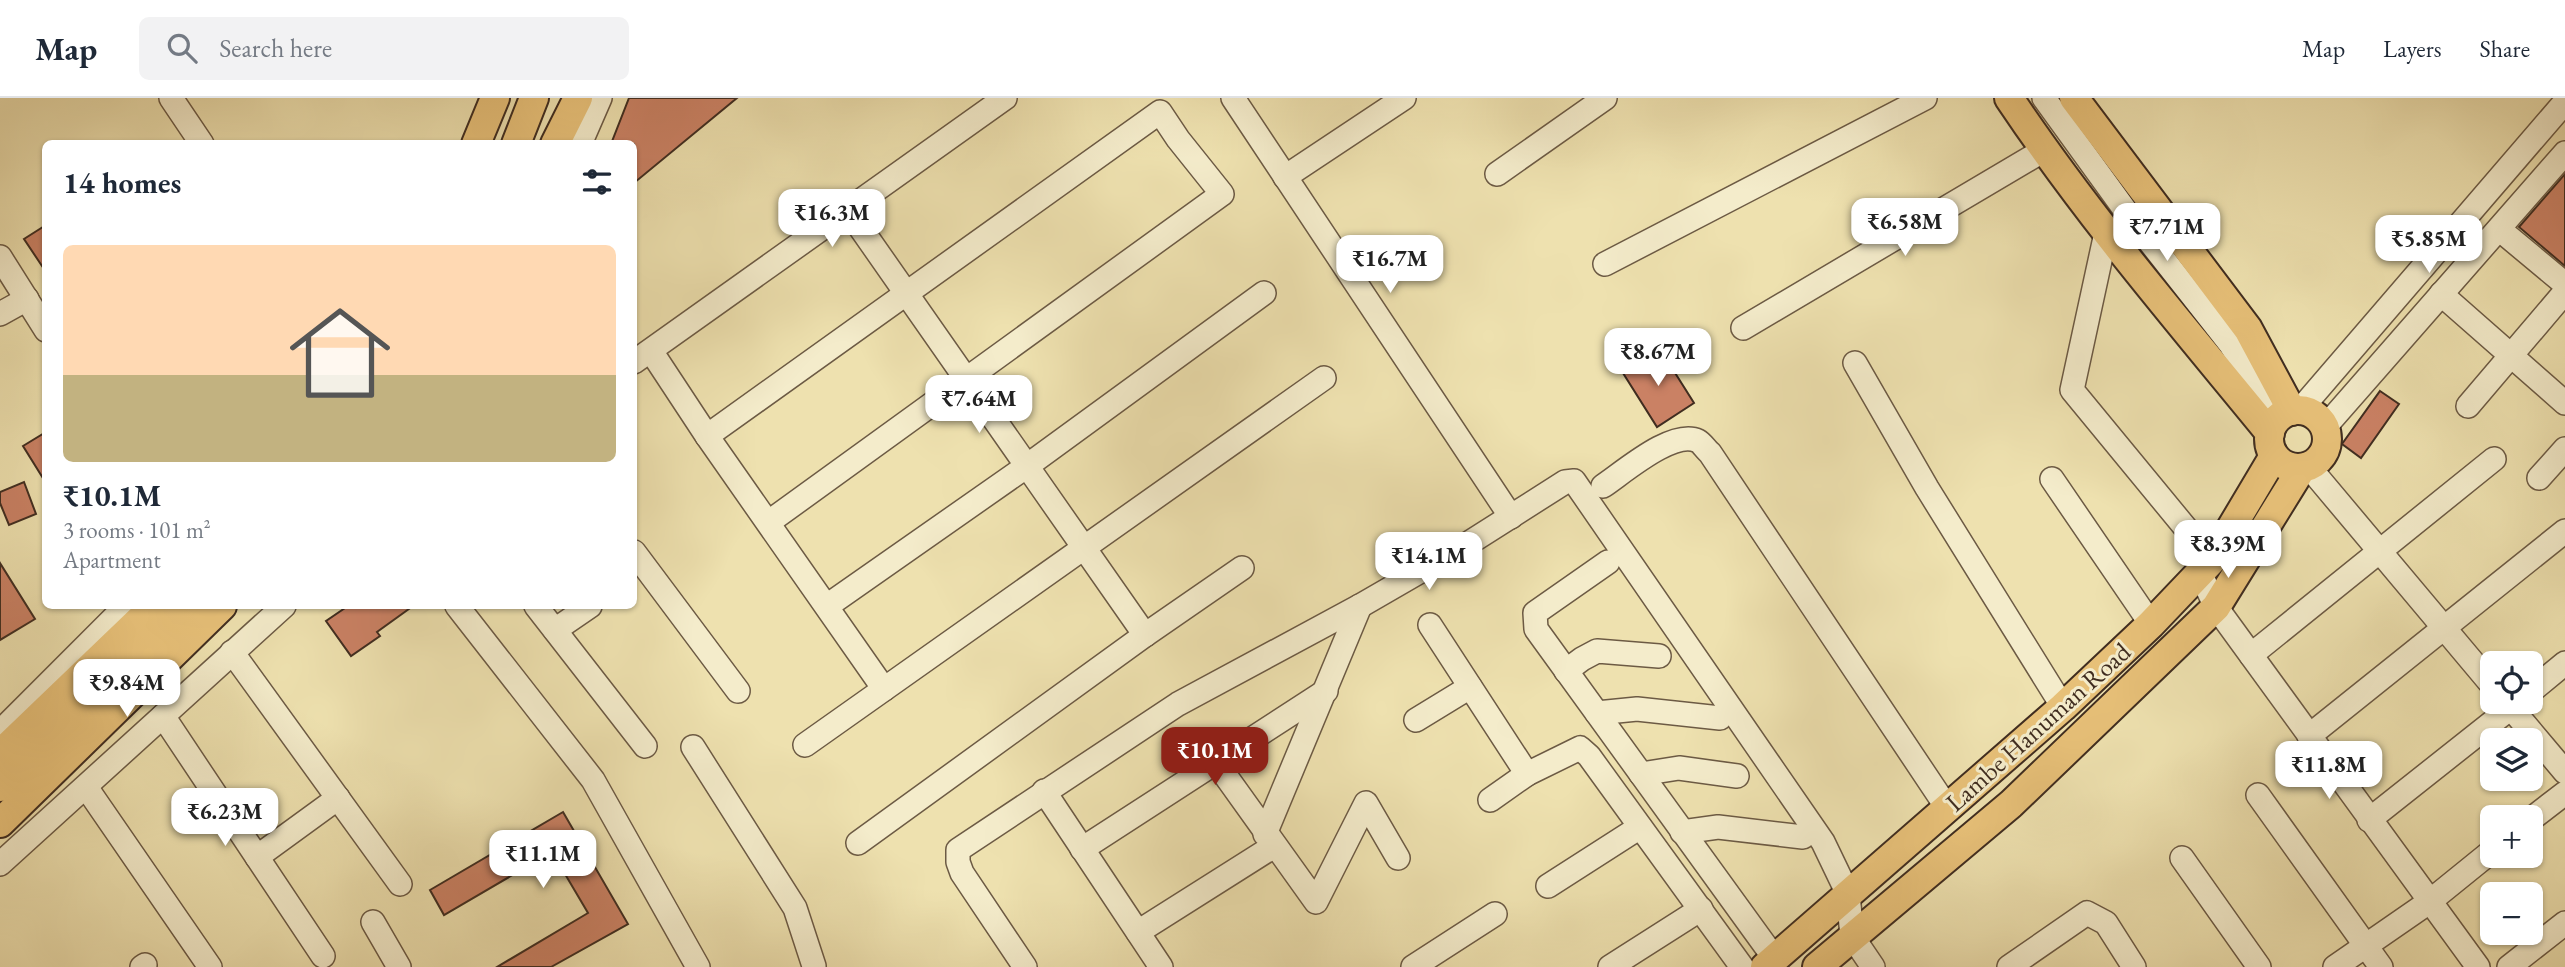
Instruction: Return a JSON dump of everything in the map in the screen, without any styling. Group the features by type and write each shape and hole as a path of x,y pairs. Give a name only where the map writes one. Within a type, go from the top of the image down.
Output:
{"main road":[{"path":"479,140 495,98"},
{"path":"518,140 534,98"},
{"path":"545,140 561,98"},
{"path":"557,140 578,98"},
{"path":"2009,98 2106,233 2282,425"},
{"path":"2074,98 2248,329 2282,425 2286,466 2305,467 2316,463 2326,450 2328,434 2315,415 2282,425"},
{"name":"Lambe Hanuman Road","path":"1770,963 2063,707 2151,624 2206,566 2282,425"},
{"name":"Lambe Hanuman Road","path":"1816,967 2011,804 2216,607 2305,467"},
{"path":"0,754 151,609"},
{"path":"0,787 183,609"},
{"path":"0,823 219,609"}],"street":[{"path":"171,98 199,140"},
{"path":"582,140 600,98"},
{"path":"884,689 708,436 642,356 1005,98"},
{"path":"1233,98 1511,517"},
{"path":"1285,177 1404,98"},
{"path":"1497,174 1605,98"},
{"path":"1605,264 1925,98"},
{"path":"2044,98 2068,135 2231,345 2282,425"},
{"name":"Lambe Hanuman Road","path":"2282,425 2565,102"},
{"path":"708,436 1160,112 1222,194 769,522"},
{"path":"1743,328 2044,150"},
{"path":"2325,427 2565,153"},
{"path":"848,210 1145,635"},
{"path":"2499,229 2565,284"},
{"path":"2106,233 2072,390 2206,566 2216,607 2478,967"},
{"path":"0,257 42,323"},
{"path":"2468,406 2565,292"},
{"path":"827,607 1027,466 1264,293"},
{"path":"2441,294 2565,403"},
{"path":"0,314 27,299"},
{"path":"1855,363 1927,488 2063,707"},
{"path":"806,745 1324,378"},
{"path":"1603,486 1664,445 1686,439 1699,441 1710,453 1948,808"},
{"path":"2539,478 2565,449"},
{"path":"2251,655 2494,459"},
{"path":"2305,467 2480,670"},
{"path":"2052,479 2151,624"},
{"path":"1025,967 962,873 958,850 1178,704 1360,606 1565,482 1574,481 1824,842 1848,894 1852,936 1873,967"},
{"path":"2309,736 2565,531"},
{"path":"1608,562 1535,613 1536,629 1682,832 1770,963"},
{"path":"637,565 738,691"},
{"path":"858,843 1242,568"},
{"path":"1138,932 1270,840 1360,606"},
{"path":"0,732 123,609"},
{"path":"0,864 281,609"},
{"path":"459,609 593,780 698,967"},
{"path":"538,609 645,746"},
{"path":"555,630 586,609"},
{"path":"1430,625 1527,774"},
{"path":"1566,671 1597,651 1659,656"},
{"path":"232,652 400,884"},
{"path":"2543,681 2565,663"},
{"path":"1416,720 1470,687"},
{"path":"1082,849 1326,691"},
{"path":"1597,713 1637,709 1720,719"},
{"path":"2369,820 2500,714"},
{"path":"2520,714 2565,772"},
{"path":"163,716 323,956"},
{"path":"694,747 795,908 814,967"},
{"path":"1490,800 1527,774 1580,748 1589,756 1742,967"},
{"path":"1215,761 1316,902 1366,803 1398,858"},
{"path":"1640,774 1679,768 1737,776"},
{"path":"86,787 210,967"},
{"path":"1044,792 1161,967"},
{"path":"2543,810 2565,793"},
{"path":"2258,795 2381,967"},
{"path":"257,857 338,798"},
{"path":"1548,886 1640,827"},
{"path":"1682,832 1717,827 1803,837"},
{"path":"2182,858 2259,967"},
{"path":"2335,967 2429,902 2480,861"},
{"path":"1610,967 1701,909"},
{"path":"2008,967 2087,913 2106,923 2134,967"},
{"path":"1413,967 1495,915"},
{"path":"373,922 399,967"},
{"path":"2509,967 2565,923"}],"building":[{"path":"629,98 737,98 637,181 637,140 613,140"},
{"path":"2565,174 2565,266 2519,227"},
{"path":"42,228 42,266 24,239"},
{"path":"1660,349 1694,403 1657,427 1623,373"},
{"path":"2380,391 2399,404 2361,458 2342,444"},
{"path":"42,434 42,477 23,446"},
{"path":"24,482 36,514 9,525 0,503 0,492"},
{"path":"0,563 35,619 0,640"},
{"path":"344,609 409,609 377,632 380,636 351,656 326,621"},
{"path":"563,812 628,924 551,967 497,967 588,913 552,852 444,915 430,890"}]}
